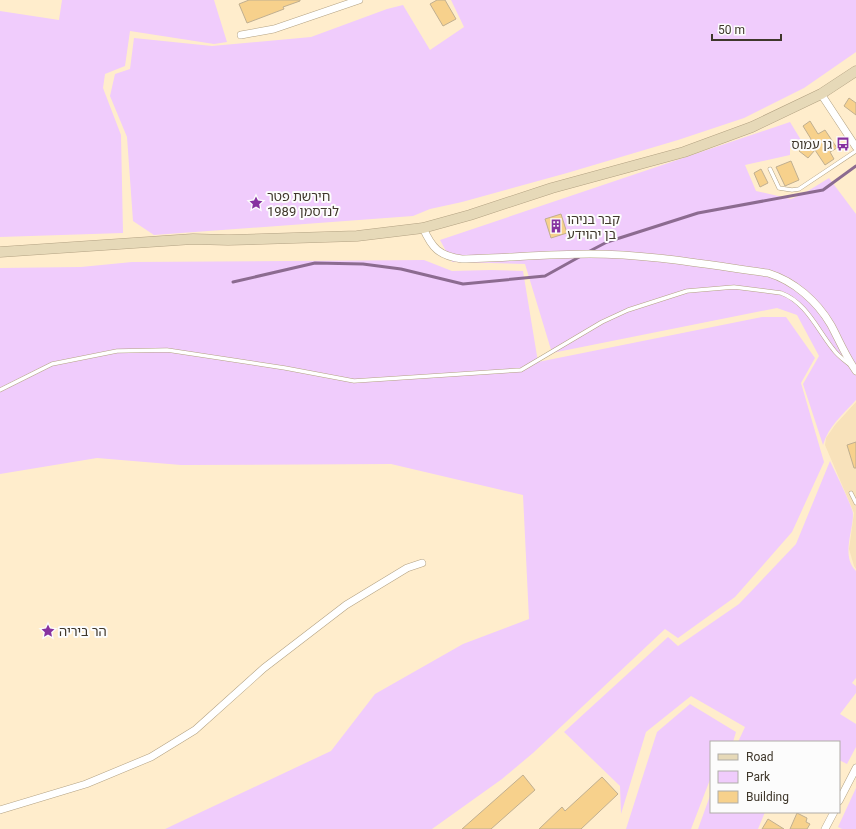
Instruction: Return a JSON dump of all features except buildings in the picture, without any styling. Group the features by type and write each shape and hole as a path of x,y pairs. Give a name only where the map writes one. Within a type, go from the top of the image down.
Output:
{"main road":[{"path":"0,252 193,238 228,240 357,236 423,228 470,215 552,188 684,152 752,127 821,94 856,71"}],"street":[{"path":"240,35 274,29 359,0"},
{"path":"821,94 856,147"},
{"path":"423,228 432,245 440,253 450,258 462,259 589,254 618,255 662,258 768,273 781,277 795,285 808,296 818,308 830,323 855,369"},
{"path":"0,810 86,784 151,757 195,730 264,668 346,605 407,568 422,564"},
{"path":"840,799 856,768"},
{"path":"825,829 833,813"}],"lane":[{"path":"770,169 779,188 792,190 799,189 856,150"},
{"path":"0,390 52,364 117,351 167,350 285,368 354,381 521,370 602,322 628,310 687,291 734,287 787,295 807,312 833,350 855,369"},
{"path":"851,494 856,503"}],"shaded area":[{"path":"856,402 856,569 849,549 854,513 825,445 826,438 835,425"}],"green space":[{"path":"62,0 214,0 227,42 214,44 130,31 125,66 105,74 103,88 121,135 123,233 0,237 0,11 59,20"},
{"path":"451,0 856,0 856,52 804,88 744,118 678,140 567,173 462,202 430,209 413,216 154,235 133,221 127,137 110,96 115,74 130,69 134,38 212,46 311,37 387,9 403,5 430,50 464,27"},
{"path":"790,122 801,140 790,148 790,155 745,165 756,191 791,199 803,194 829,178 856,214 856,400 828,432 823,445 803,384 819,356 797,315 777,308 552,353 525,264 452,262 440,240"},
{"path":"424,260 452,271 523,271 538,362 762,317 786,317 815,358 801,383 824,462 792,532 735,597 678,638 665,629 533,753 502,779 432,829 165,829 331,751 375,694 463,644 529,619 523,495 391,464 181,465 97,458 0,474 0,268 81,267 132,262"},
{"path":"830,461 847,497 853,514 848,551 849,558 856,571 856,678 852,683 856,686 856,693 840,714 856,724 856,747 847,764 840,760 840,741 738,741 745,727 691,696 646,732 621,814 620,786 564,732 668,637 678,646 739,604 796,544"},
{"path":"690,704 736,732 733,741 710,741 710,780 691,829 626,829 657,732"},
{"path":"856,788 856,829 842,829 838,827"},
{"path":"710,796 710,813 765,813 758,829 698,829"}],"waterway":[{"path":"588,252 607,242 698,213 823,190 856,166"},
{"path":"233,282 315,263 363,264 401,269 463,284 545,276 581,256"}],"place":[{"name":"גן עמוס","path":"843,144"},
{"name":"חירשת פטר לנדסמן 1989","path":"256,203"},
{"name":"קבר בניהו בן יהוידע","path":"556,226"},
{"name":"הר ביריה","path":"48,631"}]}
